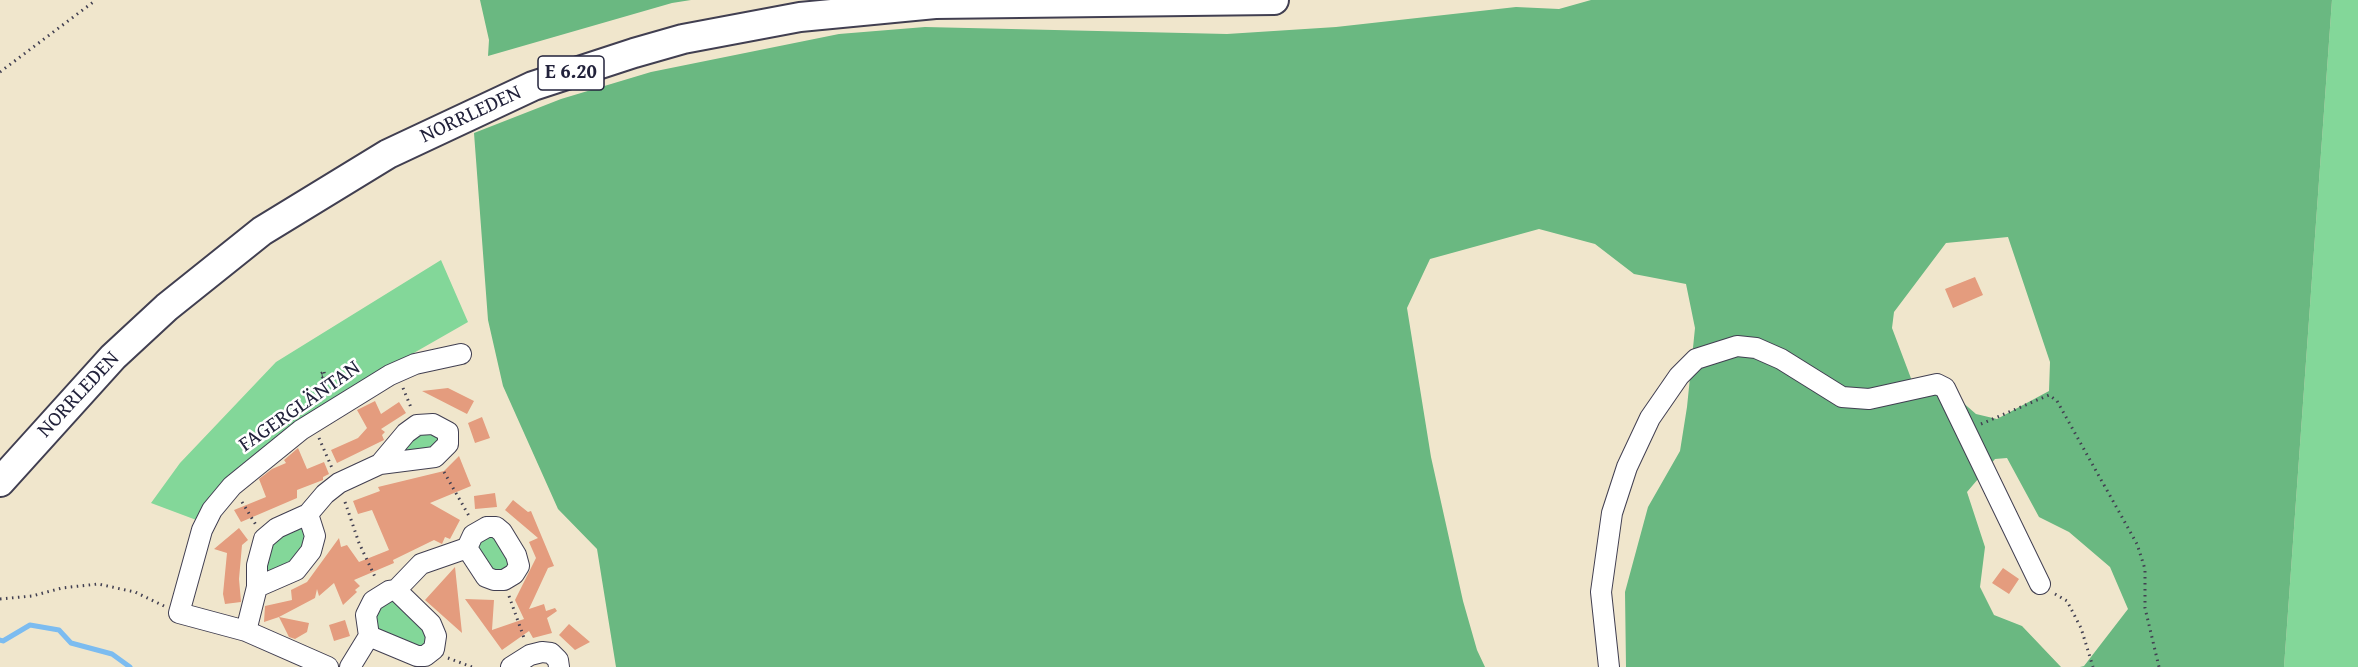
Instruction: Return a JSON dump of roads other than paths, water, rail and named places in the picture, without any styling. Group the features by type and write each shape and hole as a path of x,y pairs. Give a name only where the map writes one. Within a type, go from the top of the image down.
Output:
{"highway":[{"name":"NORRLEDEN","path":"0,482 113,357 167,307 262,231 388,154 441,127 533,86 683,39 821,14 935,4 1274,0"}],"street":[{"path":"1608,667 1601,592 1612,513 1630,459 1650,418 1678,376 1696,359 1728,348 1756,348 1781,359 1842,397 1869,399 1915,387 1937,384 1945,388 2040,584"},
{"name":"FAGERGLÄNTAN","path":"246,632 179,613 202,530 212,510 232,486 273,450 313,422 397,372 415,364 461,354"},
{"path":"328,667 246,632 257,587 257,565 264,539 277,528 308,514 338,483 380,464 435,457 446,447 448,432 438,425 419,425 406,433 380,464"},
{"path":"257,587 296,570 311,551 315,536 308,514"},
{"path":"350,667 369,636 366,615 373,601 389,592 422,564 472,539 487,527 496,527 514,549 519,566 514,574 504,580 486,577 472,539"},
{"path":"369,636 417,656 432,652 436,636 431,624 389,592"},
{"path":"512,667 530,655 542,652 551,653 558,660 559,667"}],"waterway":[{"path":"0,640 3,641 30,625 59,630 71,643 112,654 130,667"}]}
